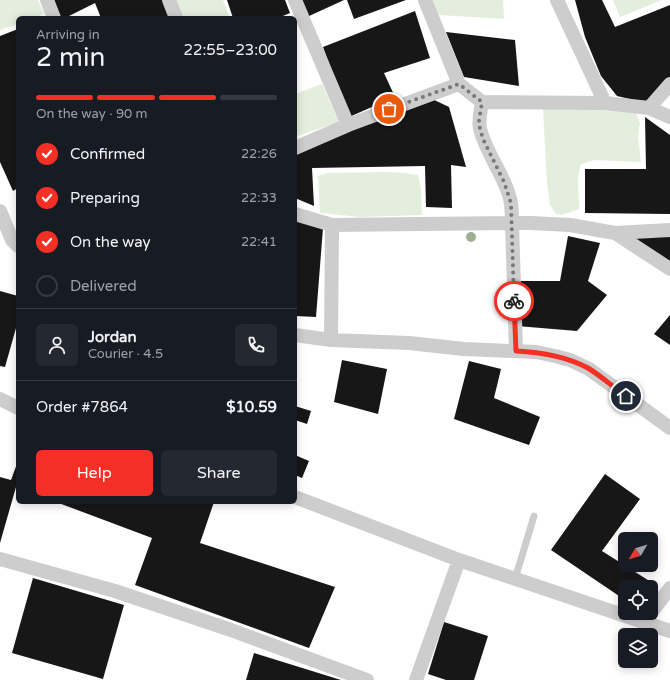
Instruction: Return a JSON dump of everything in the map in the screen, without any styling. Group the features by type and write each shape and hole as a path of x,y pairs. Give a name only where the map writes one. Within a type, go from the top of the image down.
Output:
{"street":[{"path":"47,0 53,16"},
{"path":"169,0 175,16"},
{"path":"296,0 348,125"},
{"path":"425,0 459,84 482,102 605,103 649,108 670,117"},
{"path":"557,0 605,103"},
{"path":"297,147 348,125 459,84"},
{"path":"649,108 670,84"},
{"path":"482,102 479,121 480,129 483,139 508,191 511,203 516,351"},
{"path":"0,211 12,240 16,244"},
{"path":"297,215 332,225 512,223 570,225 615,233 670,230"},
{"path":"331,340 332,225"},
{"path":"615,233 670,269"},
{"path":"297,336 331,340 409,343 464,349 536,352 555,356 570,360 589,369 670,428"},
{"path":"0,399 16,407"},
{"path":"297,498 459,560 670,631"},
{"path":"0,559 115,591 231,630 367,680"},
{"path":"416,680 459,560"},
{"path":"644,622 670,588"}],"lane":[{"path":"515,579 534,516"}],"green space":[{"path":"0,0 38,0 44,14 38,16 16,16 16,25 0,30"},
{"path":"172,0 223,0 229,16 179,16"},
{"path":"418,0 503,0 504,19 423,14"},
{"path":"613,0 662,0 620,17"},
{"path":"322,84 339,122 297,136 297,93"},
{"path":"550,101 636,113 640,123 638,137 641,162 595,160 581,164 578,177 579,209 562,215 556,214 550,205 547,183 543,109"},
{"path":"385,172 418,175 421,189 422,215 360,217 320,213 318,176 328,173"}],"building":[{"path":"52,0 164,0 170,16 100,16 95,3 69,16 58,16"},
{"path":"227,0 285,0 290,13 283,16 232,16"},
{"path":"300,0 344,0 307,17"},
{"path":"347,0 406,0 354,19"},
{"path":"575,0 602,0 615,27 670,5 670,77 647,103 617,96 601,76 585,37"},
{"path":"415,11 430,58 384,73 395,97 349,117 323,47"},
{"path":"16,30 16,189 13,191 0,162 0,36"},
{"path":"446,32 515,40 519,86 464,77"},
{"path":"428,97 449,107 466,167 451,165 452,208 426,207 425,166 312,168 314,206 297,199 297,152"},
{"path":"645,117 670,135 670,214 585,213 585,169 646,169"},
{"path":"297,221 323,228 316,317 297,316"},
{"path":"568,236 600,243 588,281 607,295 577,331 517,326 518,281 560,281"},
{"path":"633,237 670,237 670,262"},
{"path":"0,291 16,295 16,328 5,367 0,366"},
{"path":"670,315 670,345 654,334"},
{"path":"342,360 387,369 378,414 334,402"},
{"path":"469,361 501,369 494,398 540,417 529,445 454,419"},
{"path":"297,407 311,411 307,424 297,421"},
{"path":"297,456 309,461 302,478 297,476"},
{"path":"16,466 16,487 0,543 0,477 11,480"},
{"path":"605,474 640,499 602,551 618,561 618,572 635,572 648,580 618,580 618,595 551,550"},
{"path":"61,504 213,504 200,543 335,587 309,648 135,585 152,538"},
{"path":"33,578 124,605 103,679 12,653"},
{"path":"444,622 488,636 474,680 446,680 428,674"},
{"path":"254,653 341,680 246,680"}],"way so far":[{"path":"389,109 459,84 482,102 479,121 480,129 483,139 508,191 511,203 514,301"}],"route":[{"path":"514,301 516,351 536,352 570,360 589,369 626,396"}]}
